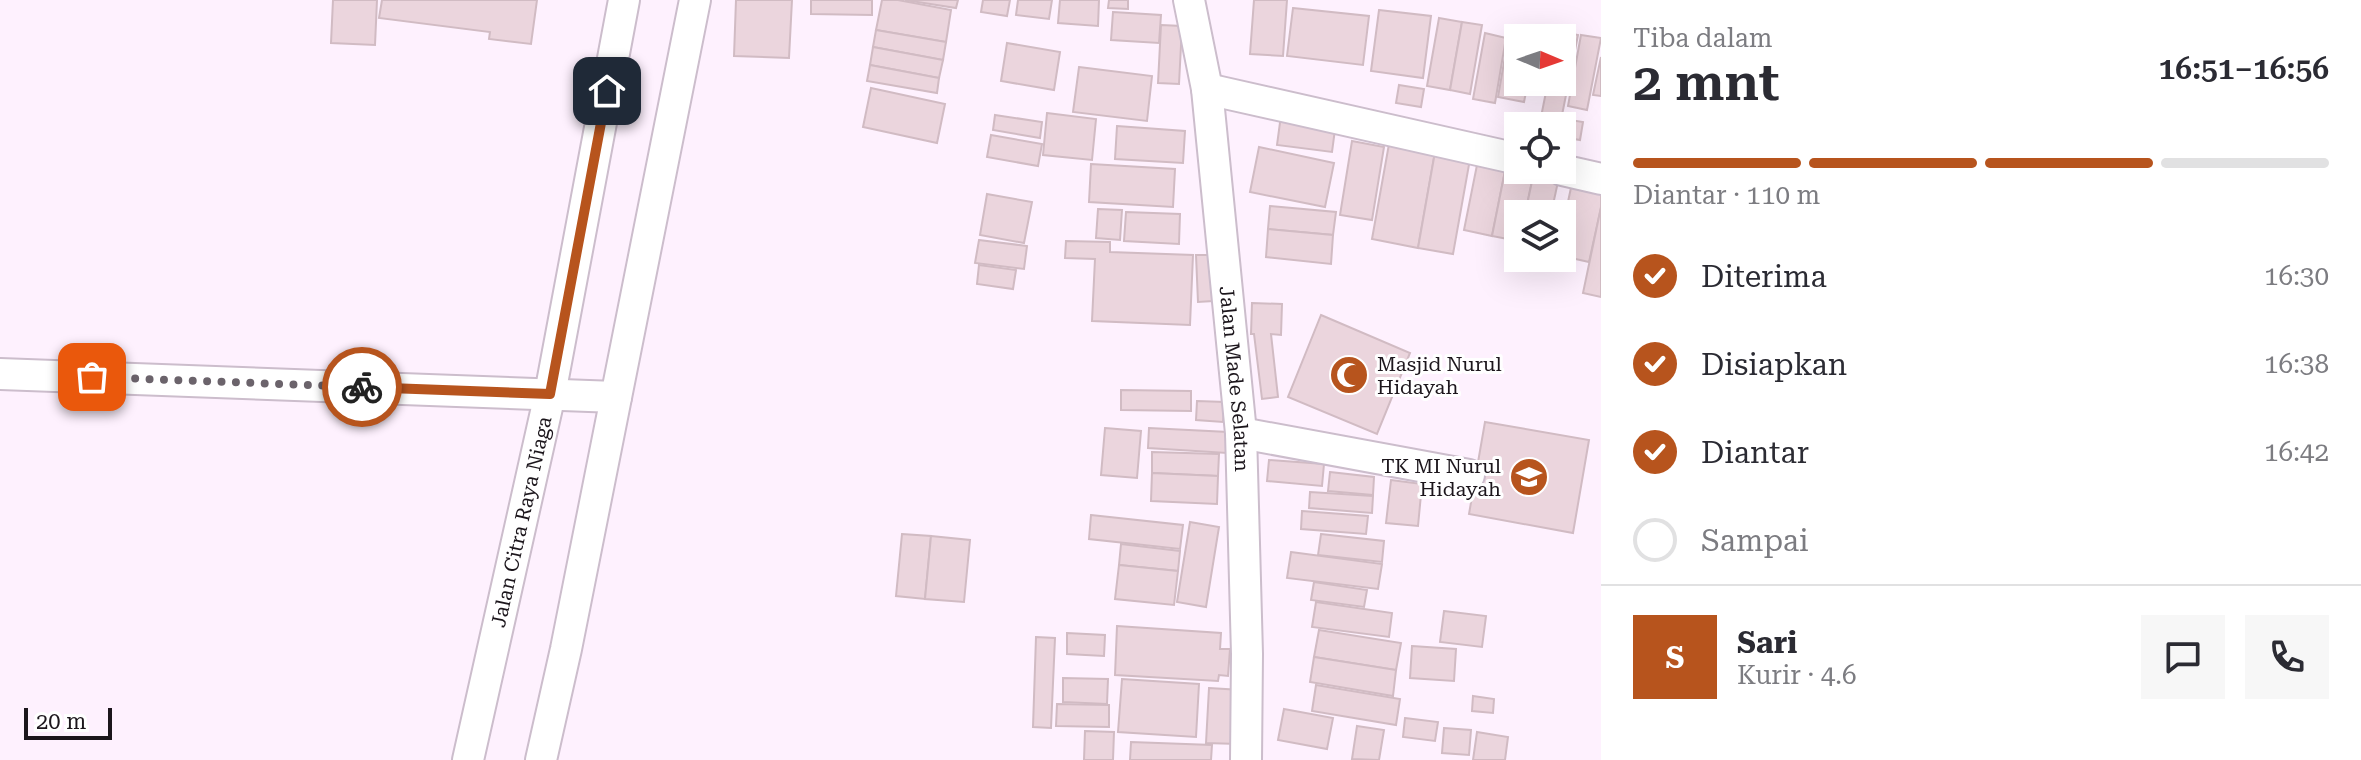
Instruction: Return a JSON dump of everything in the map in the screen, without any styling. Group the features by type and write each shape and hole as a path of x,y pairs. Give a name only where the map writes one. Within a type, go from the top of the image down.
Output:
{"street":[{"name":"Jalan Citra Raya Niaga","path":"468,760 550,394 624,0"},
{"path":"541,760 695,0"},
{"name":"Jalan Made Selatan","path":"1189,0 1207,89 1241,433 1247,654 1246,760"},
{"path":"1207,89 1504,156"},
{"path":"1576,173 1601,179"},
{"path":"0,374 616,397"},
{"path":"1241,433 1469,475"}],"building":[{"path":"333,0 377,0 375,45 331,43"},
{"path":"382,0 537,0 531,44 489,39 490,32 379,18"},
{"path":"736,0 792,0 789,58 734,56"},
{"path":"811,0 872,0 872,15 811,14"},
{"path":"882,0 951,10 946,42 876,30"},
{"path":"905,0 958,0 956,8"},
{"path":"983,0 1010,0 1007,16 981,12"},
{"path":"1018,0 1052,0 1049,19 1016,15"},
{"path":"1060,0 1099,0 1098,26 1058,23"},
{"path":"1109,0 1128,0 1128,9 1108,8"},
{"path":"1254,0 1287,0 1283,56 1250,54"},
{"path":"1293,8 1369,16 1363,65 1287,56"},
{"path":"1379,10 1431,16 1423,78 1371,71"},
{"path":"1113,12 1161,15 1159,43 1111,40"},
{"path":"1439,18 1462,22 1450,90 1427,86"},
{"path":"1462,22 1482,25 1470,94 1450,90"},
{"path":"1161,25 1182,26 1179,84 1158,83"},
{"path":"876,30 946,42 943,60 873,47"},
{"path":"1485,33 1504,38 1495,103 1473,99"},
{"path":"1581,35 1601,38 1587,110 1568,106 1570,96 1576,96 1576,62"},
{"path":"1007,43 1060,52 1054,90 1001,81"},
{"path":"873,47 943,60 939,78 870,65"},
{"path":"1601,57 1601,96 1593,95"},
{"path":"1504,62 1504,96 1525,96 1524,102 1498,97"},
{"path":"870,65 939,78 937,93 867,81"},
{"path":"1079,67 1152,76 1147,121 1073,112"},
{"path":"1399,85 1424,89 1421,107 1396,103"},
{"path":"871,88 945,104 937,143 863,127"},
{"path":"1545,96 1566,96 1563,112 1542,112"},
{"path":"1047,113 1096,119 1092,160 1043,155"},
{"path":"995,115 1042,122 1040,138 993,130"},
{"path":"1281,115 1336,122 1332,152 1277,145"},
{"path":"1576,121 1583,122 1580,140 1576,139"},
{"path":"1117,126 1185,131 1183,163 1115,159"},
{"path":"991,135 1042,144 1038,166 987,157"},
{"path":"1352,141 1384,147 1372,220 1340,215"},
{"path":"1389,144 1435,152 1418,248 1372,239"},
{"path":"1259,147 1334,163 1325,207 1250,192"},
{"path":"1435,152 1470,159 1453,254 1418,248"},
{"path":"1478,160 1504,166 1492,236 1464,230"},
{"path":"1091,164 1175,169 1173,207 1089,202"},
{"path":"1504,176 1504,184 1531,184 1528,200 1504,200 1504,238 1492,236"},
{"path":"1531,184 1557,184 1554,200 1528,200"},
{"path":"1572,184 1601,189 1601,208 1589,262 1576,259 1576,200 1568,200"},
{"path":"987,194 1032,202 1024,243 980,235"},
{"path":"1270,206 1336,212 1333,235 1268,229"},
{"path":"1601,207 1601,297 1583,293"},
{"path":"1098,209 1122,210 1120,240 1096,238"},
{"path":"1126,212 1180,214 1179,244 1124,241"},
{"path":"1268,229 1333,235 1331,264 1266,257"},
{"path":"979,240 1027,246 1024,269 975,263"},
{"path":"1066,241 1110,242 1110,252 1193,255 1190,325 1092,321 1095,259 1065,258"},
{"path":"1196,255 1212,255 1213,301 1198,302"},
{"path":"979,265 1016,270 1013,289 977,284"},
{"path":"1252,303 1282,304 1281,335 1271,334 1278,397 1262,399 1254,334 1251,334"},
{"name":"Masjid Nurul Hidayah","path":"1321,315 1410,353 1377,434 1288,397"},
{"path":"1121,390 1191,391 1191,411 1121,410"},
{"path":"1197,401 1225,402 1223,422 1196,420"},
{"name":"TK MI Nurul Hidayah","path":"1485,422 1589,440 1573,533 1469,514"},
{"path":"1105,428 1141,431 1137,478 1101,475"},
{"path":"1149,428 1228,432 1227,453 1148,448"},
{"path":"1152,452 1219,454 1218,476 1152,473"},
{"path":"1269,460 1324,464 1322,486 1267,481"},
{"path":"1330,472 1374,477 1373,495 1328,491"},
{"path":"1152,473 1218,476 1217,504 1151,501"},
{"path":"1391,480 1422,484 1418,526 1386,523"},
{"path":"1310,492 1373,496 1372,513 1309,508"},
{"path":"1302,511 1368,516 1366,534 1301,529"},
{"path":"1091,515 1183,525 1180,549 1089,539"},
{"path":"1190,522 1219,527 1206,607 1177,602"},
{"path":"902,534 931,536 925,599 896,596"},
{"path":"1321,534 1384,541 1382,562 1318,555"},
{"path":"931,536 970,540 964,602 925,599"},
{"path":"1121,544 1180,551 1178,571 1119,565"},
{"path":"1291,552 1382,564 1378,589 1287,578"},
{"path":"1119,565 1178,571 1174,605 1115,599"},
{"path":"1314,582 1367,590 1364,607 1311,600"},
{"path":"1316,602 1392,613 1389,637 1312,627"},
{"path":"1444,611 1486,616 1482,647 1440,642"},
{"path":"1117,626 1221,633 1220,649 1230,649 1228,676 1219,675 1218,681 1115,675"},
{"path":"1319,630 1401,643 1396,670 1314,657"},
{"path":"1067,633 1105,635 1104,656 1067,654"},
{"path":"1036,637 1055,638 1051,728 1033,727"},
{"path":"1412,646 1456,649 1454,681 1410,678"},
{"path":"1314,657 1396,670 1393,696 1310,682"},
{"path":"1063,678 1108,679 1107,704 1063,702"},
{"path":"1122,679 1199,684 1196,737 1118,732"},
{"path":"1316,685 1400,699 1396,725 1312,711"},
{"path":"1209,688 1241,690 1238,744 1206,743"},
{"path":"1473,696 1494,699 1493,713 1472,711"},
{"path":"1057,704 1109,705 1109,727 1056,726"},
{"path":"1284,709 1333,718 1327,749 1278,740"},
{"path":"1405,718 1438,722 1435,741 1403,737"},
{"path":"1357,726 1384,730 1379,760 1352,759"},
{"path":"1444,728 1471,730 1469,755 1442,753"},
{"path":"1085,731 1114,732 1113,760 1084,760"},
{"path":"1477,732 1508,737 1505,760 1473,760"},
{"path":"1131,742 1212,745 1211,760 1130,760"}],"way so far":[{"path":"92,377 362,387"}],"place":[{"name":"Masjid Nurul Hidayah","path":"1349,375"},
{"name":"TK MI Nurul Hidayah","path":"1529,477"}],"route":[{"path":"362,387 550,394 607,91"}]}
